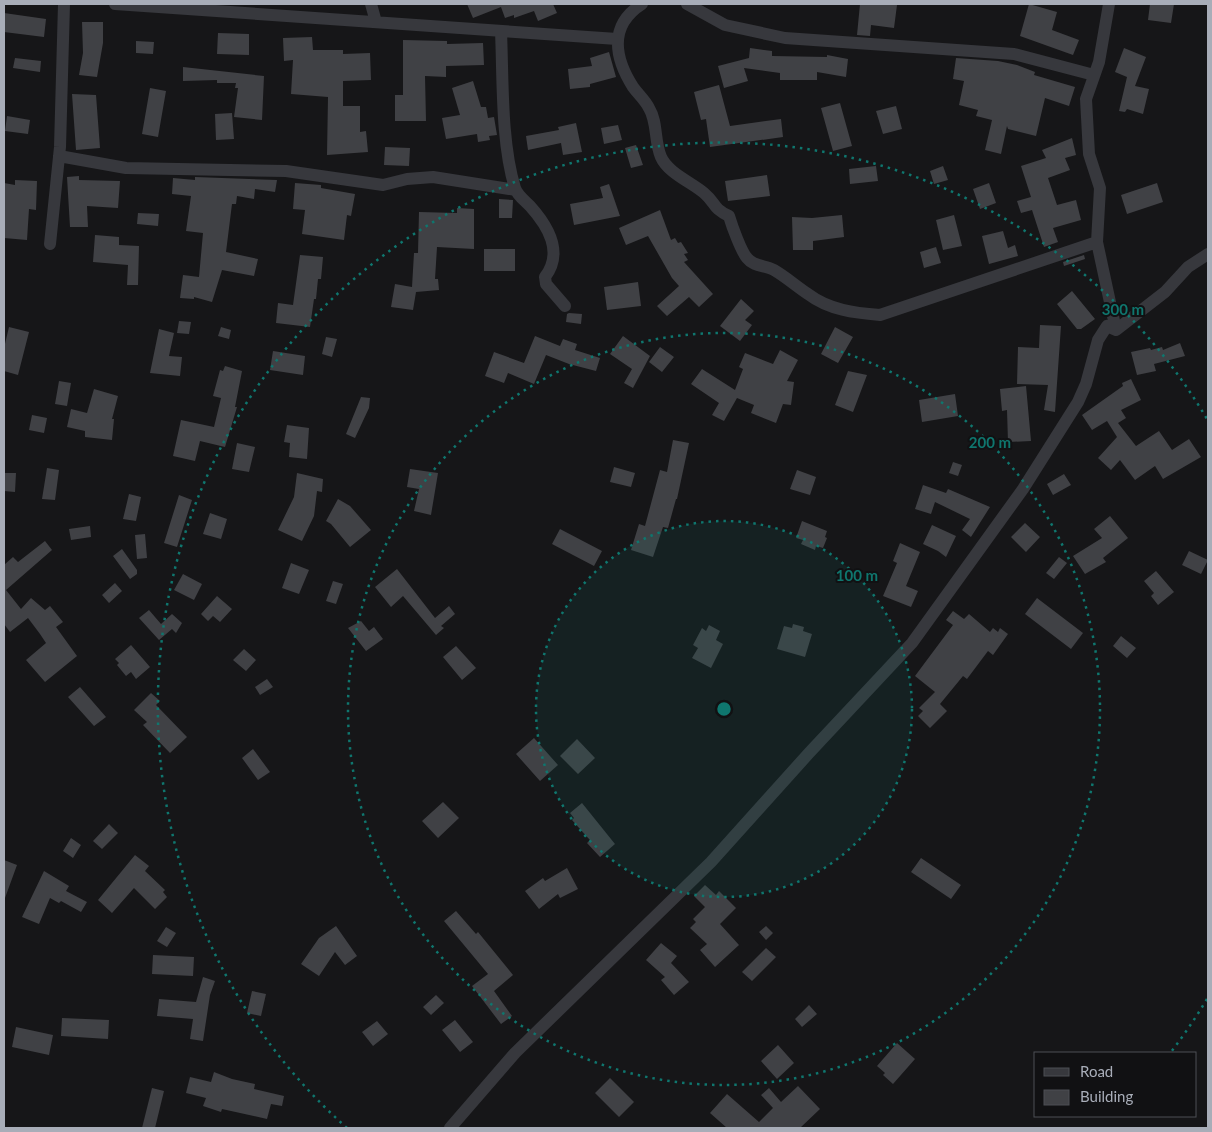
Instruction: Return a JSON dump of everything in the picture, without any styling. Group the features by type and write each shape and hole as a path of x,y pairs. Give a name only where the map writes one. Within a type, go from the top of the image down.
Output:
{"street":[{"path":"50,244 59,156 64,4"},
{"path":"115,4 617,39"},
{"path":"370,4 376,22"},
{"path":"642,4 626,17 617,39 623,67 654,119 659,152 665,164 706,195 716,210 728,216 748,260 774,270 782,277 791,280 806,293 829,306 860,314 880,315 1097,242"},
{"path":"687,4 725,26 785,38 1014,54 1094,75"},
{"path":"1109,4 1094,75 1086,100 1089,154 1100,188 1097,242 1116,330"},
{"path":"501,31 504,117 516,190 544,221 554,245 553,266 545,277 546,284 564,306"},
{"path":"59,156 126,168 286,170 383,185 408,179 433,177 516,190"},
{"path":"1116,330 1165,292 1188,267 1208,254"},
{"path":"450,1128 515,1054 711,862 912,643 1023,489 1078,402 1086,384 1098,340 1107,326 1116,330"}],"building":[{"path":"467,4 553,4 557,13 538,21 534,11 514,18 514,15 505,18 501,7 473,18"},
{"path":"860,4 897,5 894,28 871,25 870,36 857,35"},
{"path":"1029,4 1057,12 1052,30 1079,40 1073,55 1020,36"},
{"path":"1150,4 1174,4 1171,23 1148,20"},
{"path":"4,13 46,19 44,37 4,32"},
{"path":"82,22 103,22 103,43 97,77 79,75 83,53"},
{"path":"218,33 249,34 249,55 217,54"},
{"path":"312,37 313,50 343,50 343,54 370,53 371,80 343,81 343,106 360,106 360,132 366,131 368,152 327,155 328,97 291,94 293,60 284,61 283,38"},
{"path":"403,40 447,41 447,44 483,43 484,65 446,66 446,77 425,76 426,121 395,121 395,95 403,95"},
{"path":"136,41 154,42 153,54 136,53"},
{"path":"750,48 772,51 772,56 827,57 827,55 848,59 846,77 817,72 817,80 780,80 780,73 744,68 748,81 724,88 718,66 749,58"},
{"path":"1124,48 1146,57 1135,86 1149,89 1143,114 1127,109 1125,112 1119,111 1127,77 1115,72"},
{"path":"609,52 616,77 590,84 590,87 570,89 568,69 592,66 590,58"},
{"path":"15,58 41,61 40,72 13,68"},
{"path":"956,58 998,61 1017,65 1035,72 1034,75 1075,87 1069,106 1045,98 1036,136 1008,129 1007,126 1001,154 985,150 992,120 976,116 978,110 959,105 964,81 953,79"},
{"path":"183,67 264,76 262,120 234,117 238,88 235,88 236,83 217,83 217,80 183,81"},
{"path":"473,81 481,107 486,107 488,118 494,117 497,135 489,136 490,140 478,142 477,134 446,139 442,118 460,115 452,88"},
{"path":"719,85 730,126 781,119 783,137 710,147 706,119 701,120 694,92"},
{"path":"150,88 166,91 158,137 142,134"},
{"path":"72,94 96,95 100,148 76,150"},
{"path":"840,103 852,146 833,151 821,108"},
{"path":"896,106 902,129 883,134 876,111"},
{"path":"232,113 234,139 216,140 215,114"},
{"path":"7,116 30,120 28,134 5,131"},
{"path":"576,123 582,152 563,155 561,143 528,150 526,136 559,130 558,127"},
{"path":"618,125 622,140 604,144 601,128"},
{"path":"1072,138 1076,155 1065,158 1070,170 1048,178 1057,205 1076,200 1081,220 1053,228 1058,242 1044,247 1032,210 1021,213 1017,201 1031,197 1021,166 1046,158 1042,150"},
{"path":"636,145 643,165 631,168 625,148"},
{"path":"385,147 410,148 409,166 384,165"},
{"path":"876,166 878,181 850,184 849,169"},
{"path":"943,166 948,180 934,184 930,171"},
{"path":"767,175 770,196 728,201 725,181"},
{"path":"79,176 79,180 120,181 118,208 87,206 88,227 70,227 67,177"},
{"path":"195,177 277,180 275,192 255,189 254,199 237,196 236,204 232,204 226,252 258,259 254,276 222,270 212,302 194,297 194,299 180,298 183,275 199,277 203,233 186,231 191,196 172,194 173,178 195,180"},
{"path":"15,180 37,181 36,210 29,209 27,240 4,238 4,183 15,185"},
{"path":"295,183 321,185 321,188 355,194 351,216 347,215 344,240 302,234 305,210 293,209"},
{"path":"989,183 996,203 980,209 973,189"},
{"path":"1157,183 1163,202 1127,214 1121,195"},
{"path":"609,184 620,216 574,225 570,204 603,198 600,187"},
{"path":"499,199 513,200 512,218 499,218"},
{"path":"457,208 474,209 474,249 437,247 435,279 438,279 439,290 416,292 413,310 391,307 395,284 412,287 414,253 418,253 419,212 457,213"},
{"path":"660,210 671,240 675,238 678,243 681,242 688,253 684,254 688,260 684,262 713,294 699,307 689,297 667,316 657,306 679,286 672,278 648,236 626,245 619,228"},
{"path":"138,213 159,214 158,226 137,224"},
{"path":"842,215 844,237 813,241 813,250 793,250 792,217 812,218"},
{"path":"954,215 962,246 943,250 936,220"},
{"path":"1003,231 1008,248 1015,245 1018,256 989,264 982,236"},
{"path":"95,235 119,237 119,245 139,246 138,285 127,285 128,265 93,262"},
{"path":"936,247 941,263 924,268 920,252"},
{"path":"484,249 515,249 515,271 484,271"},
{"path":"300,255 323,257 321,279 318,279 310,327 276,323 278,303 293,305"},
{"path":"1084,255 1085,259 1064,266 1063,262"},
{"path":"638,282 641,306 607,310 604,287"},
{"path":"1072,291 1095,319 1081,329 1077,329 1057,304"},
{"path":"741,299 754,311 745,320 752,325 740,341 720,326"},
{"path":"567,314 582,314 581,324 566,322"},
{"path":"179,321 191,322 189,334 177,333"},
{"path":"1040,325 1061,326 1055,412 1044,410 1048,385 1017,384 1018,347 1039,348"},
{"path":"9,327 29,332 18,375 4,371 4,348"},
{"path":"221,327 231,330 229,339 218,336"},
{"path":"835,327 853,337 838,363 821,354"},
{"path":"159,329 174,333 169,356 182,357 180,376 150,373"},
{"path":"535,336 560,346 563,339 577,344 575,350 600,358 596,371 569,364 546,355 534,384 508,373 504,383 485,376 494,352 524,363"},
{"path":"623,336 650,356 633,388 624,383 632,369 610,354"},
{"path":"326,337 337,339 332,357 322,354"},
{"path":"1180,343 1185,356 1154,364 1156,371 1137,375 1131,352 1162,347 1163,350"},
{"path":"660,347 674,357 662,372 649,362"},
{"path":"780,350 798,360 787,381 794,382 791,405 783,404 776,423 751,413 754,405 737,398 724,421 712,415 719,403 691,384 702,369 735,390 743,369 739,367 745,353 773,364"},
{"path":"273,351 305,356 303,375 270,370"},
{"path":"225,366 242,371 235,407 237,407 225,447 200,441 195,461 173,456 181,420 214,427 221,398 213,396 220,370 223,371"},
{"path":"848,371 867,375 853,412 835,405"},
{"path":"1131,379 1141,400 1121,410 1126,418 1118,423 1136,446 1159,431 1172,450 1189,439 1201,457 1163,479 1155,466 1135,480 1120,460 1111,470 1098,458 1117,437 1107,421 1092,430 1082,415 1123,386 1122,383"},
{"path":"59,381 71,383 67,406 55,404"},
{"path":"1026,386 1031,441 1008,442 1007,410 1002,411 1000,389"},
{"path":"94,389 118,396 112,419 114,419 112,440 85,437 85,431 67,427 71,409 87,413"},
{"path":"955,394 958,416 922,422 919,400"},
{"path":"361,397 370,398 369,408 355,438 346,434"},
{"path":"32,415 47,418 44,433 29,430"},
{"path":"287,425 309,428 307,459 289,457 290,443 284,442"},
{"path":"673,440 689,443 677,499 668,528 663,527 653,557 631,550 639,524 645,526 660,470 667,472"},
{"path":"237,443 255,447 249,472 232,469"},
{"path":"953,462 962,465 958,476 949,473"},
{"path":"614,467 635,473 631,487 610,482"},
{"path":"47,468 59,470 55,500 42,499"},
{"path":"410,469 438,473 431,515 414,511 419,489 407,487"},
{"path":"797,470 816,477 810,495 790,489"},
{"path":"4,473 16,473 15,492 4,491"},
{"path":"297,473 323,479 322,492 317,491 314,516 302,541 278,530 294,497"},
{"path":"1064,474 1071,485 1053,495 1047,484"},
{"path":"923,485 946,493 948,489 990,507 971,537 962,530 970,519 935,502 931,514 915,509"},
{"path":"129,494 141,497 136,521 123,519"},
{"path":"179,495 192,500 177,547 164,543"},
{"path":"338,499 350,506 371,530 350,547 331,524 326,521"},
{"path":"210,513 227,519 221,539 203,534"},
{"path":"1110,516 1128,538 1103,558 1106,562 1085,574 1073,556 1102,538 1094,529"},
{"path":"802,521 827,531 825,537 827,538 823,548 816,546 815,550 801,544 803,540 796,538"},
{"path":"1025,523 1040,537 1026,552 1011,537"},
{"path":"932,525 956,536 946,557 923,544"},
{"path":"90,526 91,537 71,540 69,529"},
{"path":"560,529 602,551 594,566 552,544"},
{"path":"145,534 147,558 137,559 135,535"},
{"path":"45,541 52,550 6,590 21,609 31,598 45,610 50,606 63,622 56,627 77,656 45,682 26,660 46,643 40,634 28,618 10,632 4,624 4,565 13,557 18,562"},
{"path":"900,543 920,552 906,586 918,591 911,607 883,596 897,563 893,561"},
{"path":"122,549 137,570 137,574 130,579 113,556"},
{"path":"1189,551 1208,560 1201,574 1182,565"},
{"path":"1059,557 1067,563 1054,579 1046,573"},
{"path":"291,563 309,570 299,594 282,588"},
{"path":"397,569 435,618 449,606 455,614 441,626 444,628 436,635 403,596 391,607 375,587"},
{"path":"1156,571 1174,592 1158,605 1151,596 1154,593 1144,581"},
{"path":"183,574 202,584 194,600 174,590"},
{"path":"333,581 343,584 336,604 326,601"},
{"path":"115,583 122,591 109,603 102,595"},
{"path":"217,596 232,609 220,622 213,616 208,621 201,614"},
{"path":"1037,598 1083,633 1071,649 1025,614"},
{"path":"149,610 161,624 172,614 182,623 176,633 172,629 159,640 139,618"},
{"path":"953,611 964,619 969,614 990,632 993,628 998,632 1000,628 1008,634 993,655 988,651 967,679 963,676 940,704 947,711 930,728 918,716 923,711 919,708 935,692 915,676 953,625 946,620"},
{"path":"361,621 369,631 374,627 383,639 366,651 348,628"},
{"path":"793,624 804,627 803,631 812,634 805,657 777,649 784,626 792,628"},
{"path":"709,625 720,631 716,640 723,644 711,668 692,658 698,648 693,645 702,628 706,631"},
{"path":"1121,636 1136,648 1127,658 1113,646"},
{"path":"131,645 150,667 136,679 131,672 126,676 117,665 119,663 115,659"},
{"path":"456,646 476,668 462,680 443,657"},
{"path":"244,649 256,660 246,671 233,660"},
{"path":"267,679 273,687 260,695 255,687"},
{"path":"80,687 106,717 94,726 68,697"},
{"path":"151,693 160,701 156,705 187,737 170,753 143,725 147,722 134,710"},
{"path":"534,738 558,765 540,781 516,754"},
{"path":"577,739 595,758 578,774 560,756"},
{"path":"253,749 270,772 258,780 242,758"},
{"path":"443,802 459,818 438,838 422,821"},
{"path":"582,803 615,844 600,857 587,843 590,840 572,820 574,818 570,813"},
{"path":"109,824 118,833 102,849 93,841"},
{"path":"71,838 81,845 73,858 63,851"},
{"path":"135,855 149,866 145,871 165,890 163,892 167,897 155,909 134,888 112,913 98,900"},
{"path":"921,858 961,885 951,899 911,872"},
{"path":"4,860 17,865 5,898 4,898"},
{"path":"567,868 578,889 560,898 558,894 539,909 525,891 543,878 545,881"},
{"path":"44,871 69,886 66,891 87,902 81,912 61,901 59,903 50,898 39,924 22,917"},
{"path":"705,885 716,895 719,891 736,908 720,924 739,945 715,967 700,950 707,944 690,928 696,922 693,919 705,907 694,896"},
{"path":"456,911 476,934 478,932 513,975 494,991 512,1016 501,1024 472,986 488,974 444,921"},
{"path":"336,926 357,956 345,965 335,952 319,976 301,964 319,938"},
{"path":"766,926 773,933 766,940 759,932"},
{"path":"166,927 176,933 167,947 157,941"},
{"path":"661,943 677,956 671,963 689,982 674,995 661,980 665,977 646,960"},
{"path":"766,948 776,957 752,981 742,972"},
{"path":"153,955 194,957 193,976 152,974"},
{"path":"203,977 215,981 210,995 203,1041 190,1039 193,1019 157,1016 159,999 196,1002"},
{"path":"252,991 266,994 261,1016 247,1013"},
{"path":"436,995 444,1003 431,1015 423,1007"},
{"path":"809,1005 817,1014 802,1027 795,1019"},
{"path":"62,1018 109,1020 108,1039 61,1036"},
{"path":"455,1020 473,1042 460,1052 442,1030"},
{"path":"377,1021 388,1034 373,1046 362,1032"},
{"path":"16,1027 53,1035 49,1055 12,1047"},
{"path":"897,1043 915,1059 893,1084 877,1066"},
{"path":"778,1045 794,1063 777,1079 761,1061"},
{"path":"214,1072 232,1079 255,1084 254,1089 284,1096 282,1106 271,1104 267,1119 222,1109 221,1112 203,1106 206,1098 186,1093 190,1077 211,1082"},
{"path":"610,1078 634,1102 619,1117 595,1093"},
{"path":"798,1086 820,1109 800,1128 727,1128 710,1113 727,1094 759,1122 773,1108 761,1095 769,1088 781,1102"},
{"path":"152,1088 164,1091 155,1128 142,1128"}]}
